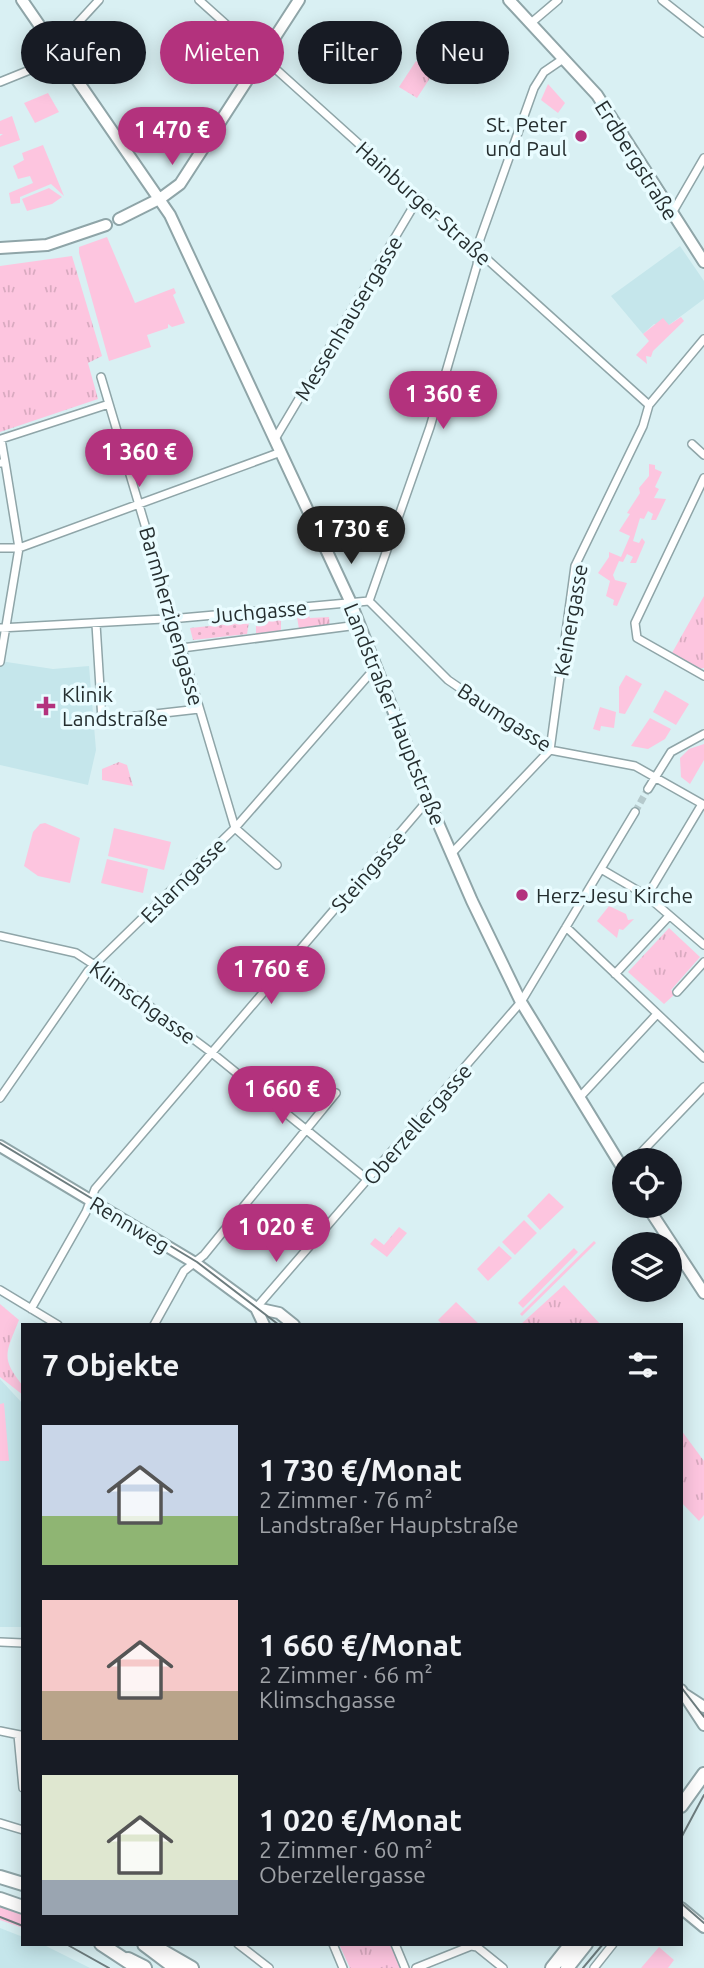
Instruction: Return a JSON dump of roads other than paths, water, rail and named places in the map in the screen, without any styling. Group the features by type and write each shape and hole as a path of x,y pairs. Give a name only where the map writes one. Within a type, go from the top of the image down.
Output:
{"highway":[{"path":"150,1946 177,1968"},
{"path":"133,1964 144,1968"}],"main road":[{"name":"Landstraßer Hauptstraße","path":"22,0 37,21"},
{"path":"284,23 299,0"},
{"name":"Erdbergstraße","path":"509,0 597,95 671,215 704,262"},
{"name":"Landstraßer Hauptstraße","path":"81,84 161,198 198,270 351,603 374,668 451,854 522,1002 612,1152"},
{"path":"119,219 161,198 180,184 245,84"},
{"path":"0,248 47,244 106,225"},
{"name":"Rennweg","path":"0,1146 195,1263 256,1308 279,1313 292,1323"},
{"path":"655,1218 704,1293"},
{"name":"Rennweg","path":"256,1308 263,1323"},
{"path":"683,1693 704,1707"},
{"path":"683,1694 704,1725"},
{"path":"683,1803 704,1774"},
{"path":"0,1877 21,1883"},
{"path":"0,1899 21,1906"},
{"path":"683,1910 704,1927"},
{"path":"152,1946 192,1968"},
{"path":"552,1968 569,1946"},
{"path":"567,1968 584,1946"},
{"path":"117,1948 133,1964"}],"street":[{"path":"80,21 99,0"},
{"name":"Hainburger Straße","path":"199,0 222,21"},
{"path":"531,23 558,0"},
{"path":"662,0 704,33"},
{"path":"369,601 430,427 480,239 534,88 544,72 563,59"},
{"path":"0,82 21,74"},
{"name":"Hainburger Straße","path":"284,77 649,405"},
{"path":"671,215 704,158"},
{"name":"Messenhausergasse","path":"275,439 419,197"},
{"name":"Keinergasse","path":"550,750 575,566 643,426 649,405 704,340"},
{"name":"Barmherzigengasse","path":"101,377 235,828"},
{"path":"0,662 19,548 2,463 1,439 110,404"},
{"path":"692,444 704,455"},
{"path":"0,548 19,548 281,452"},
{"path":"704,478 635,623 637,638 704,676"},
{"name":"Juchgasse","path":"4,628 96,624 369,601"},
{"name":"Baumgasse","path":"369,601 448,680 550,750 635,766 703,804"},
{"path":"96,624 102,720 199,709"},
{"name":"Juchgasse","path":"181,648 358,625"},
{"name":"Eslarngasse","path":"0,1098 88,971 235,828 374,668"},
{"path":"648,789 676,747 704,734"},
{"path":"451,854 550,750"},
{"name":"Steingasse","path":"31,1309 86,1212 95,1189 428,800"},
{"path":"647,896 703,804"},
{"name":"Oberzellergasse","path":"256,1308 522,1002 635,812"},
{"path":"235,828 277,865"},
{"path":"601,869 647,896 704,945"},
{"path":"615,974 669,916"},
{"path":"566,928 704,1058"},
{"name":"Klimschgasse","path":"0,936 76,953 96,966 212,1053 368,1180"},
{"path":"677,992 704,962"},
{"path":"579,1098 657,1014"},
{"path":"646,1148 704,1087"},
{"path":"155,1323 184,1270 195,1263 336,1093"},
{"path":"0,1290 55,1323"},
{"path":"0,1642 21,1643"},
{"path":"0,1731 21,1736"},
{"path":"0,1823 21,1829"},
{"path":"241,1946 269,1968"},
{"path":"334,1946 343,1968"},
{"path":"396,1946 405,1968"},
{"path":"416,1968 474,1946 503,1968"},
{"path":"594,1968 611,1946"}],"tunnel":[{"path":"635,812 648,789"}],"tram line":[{"path":"0,1143 197,1262 276,1323"},
{"path":"683,1690 704,1717"},
{"path":"683,1834 704,1795"},
{"path":"683,1905 704,1923"},
{"path":"0,1917 21,1925"},
{"path":"70,1946 109,1968"},
{"path":"583,1968 601,1946"}],"place":[{"name":"St. Peter und Paul","path":"581,136"},
{"name":"Klinik Landstraße","path":"46,706"},
{"name":"Herz-Jesu Kirche","path":"522,895"}]}
